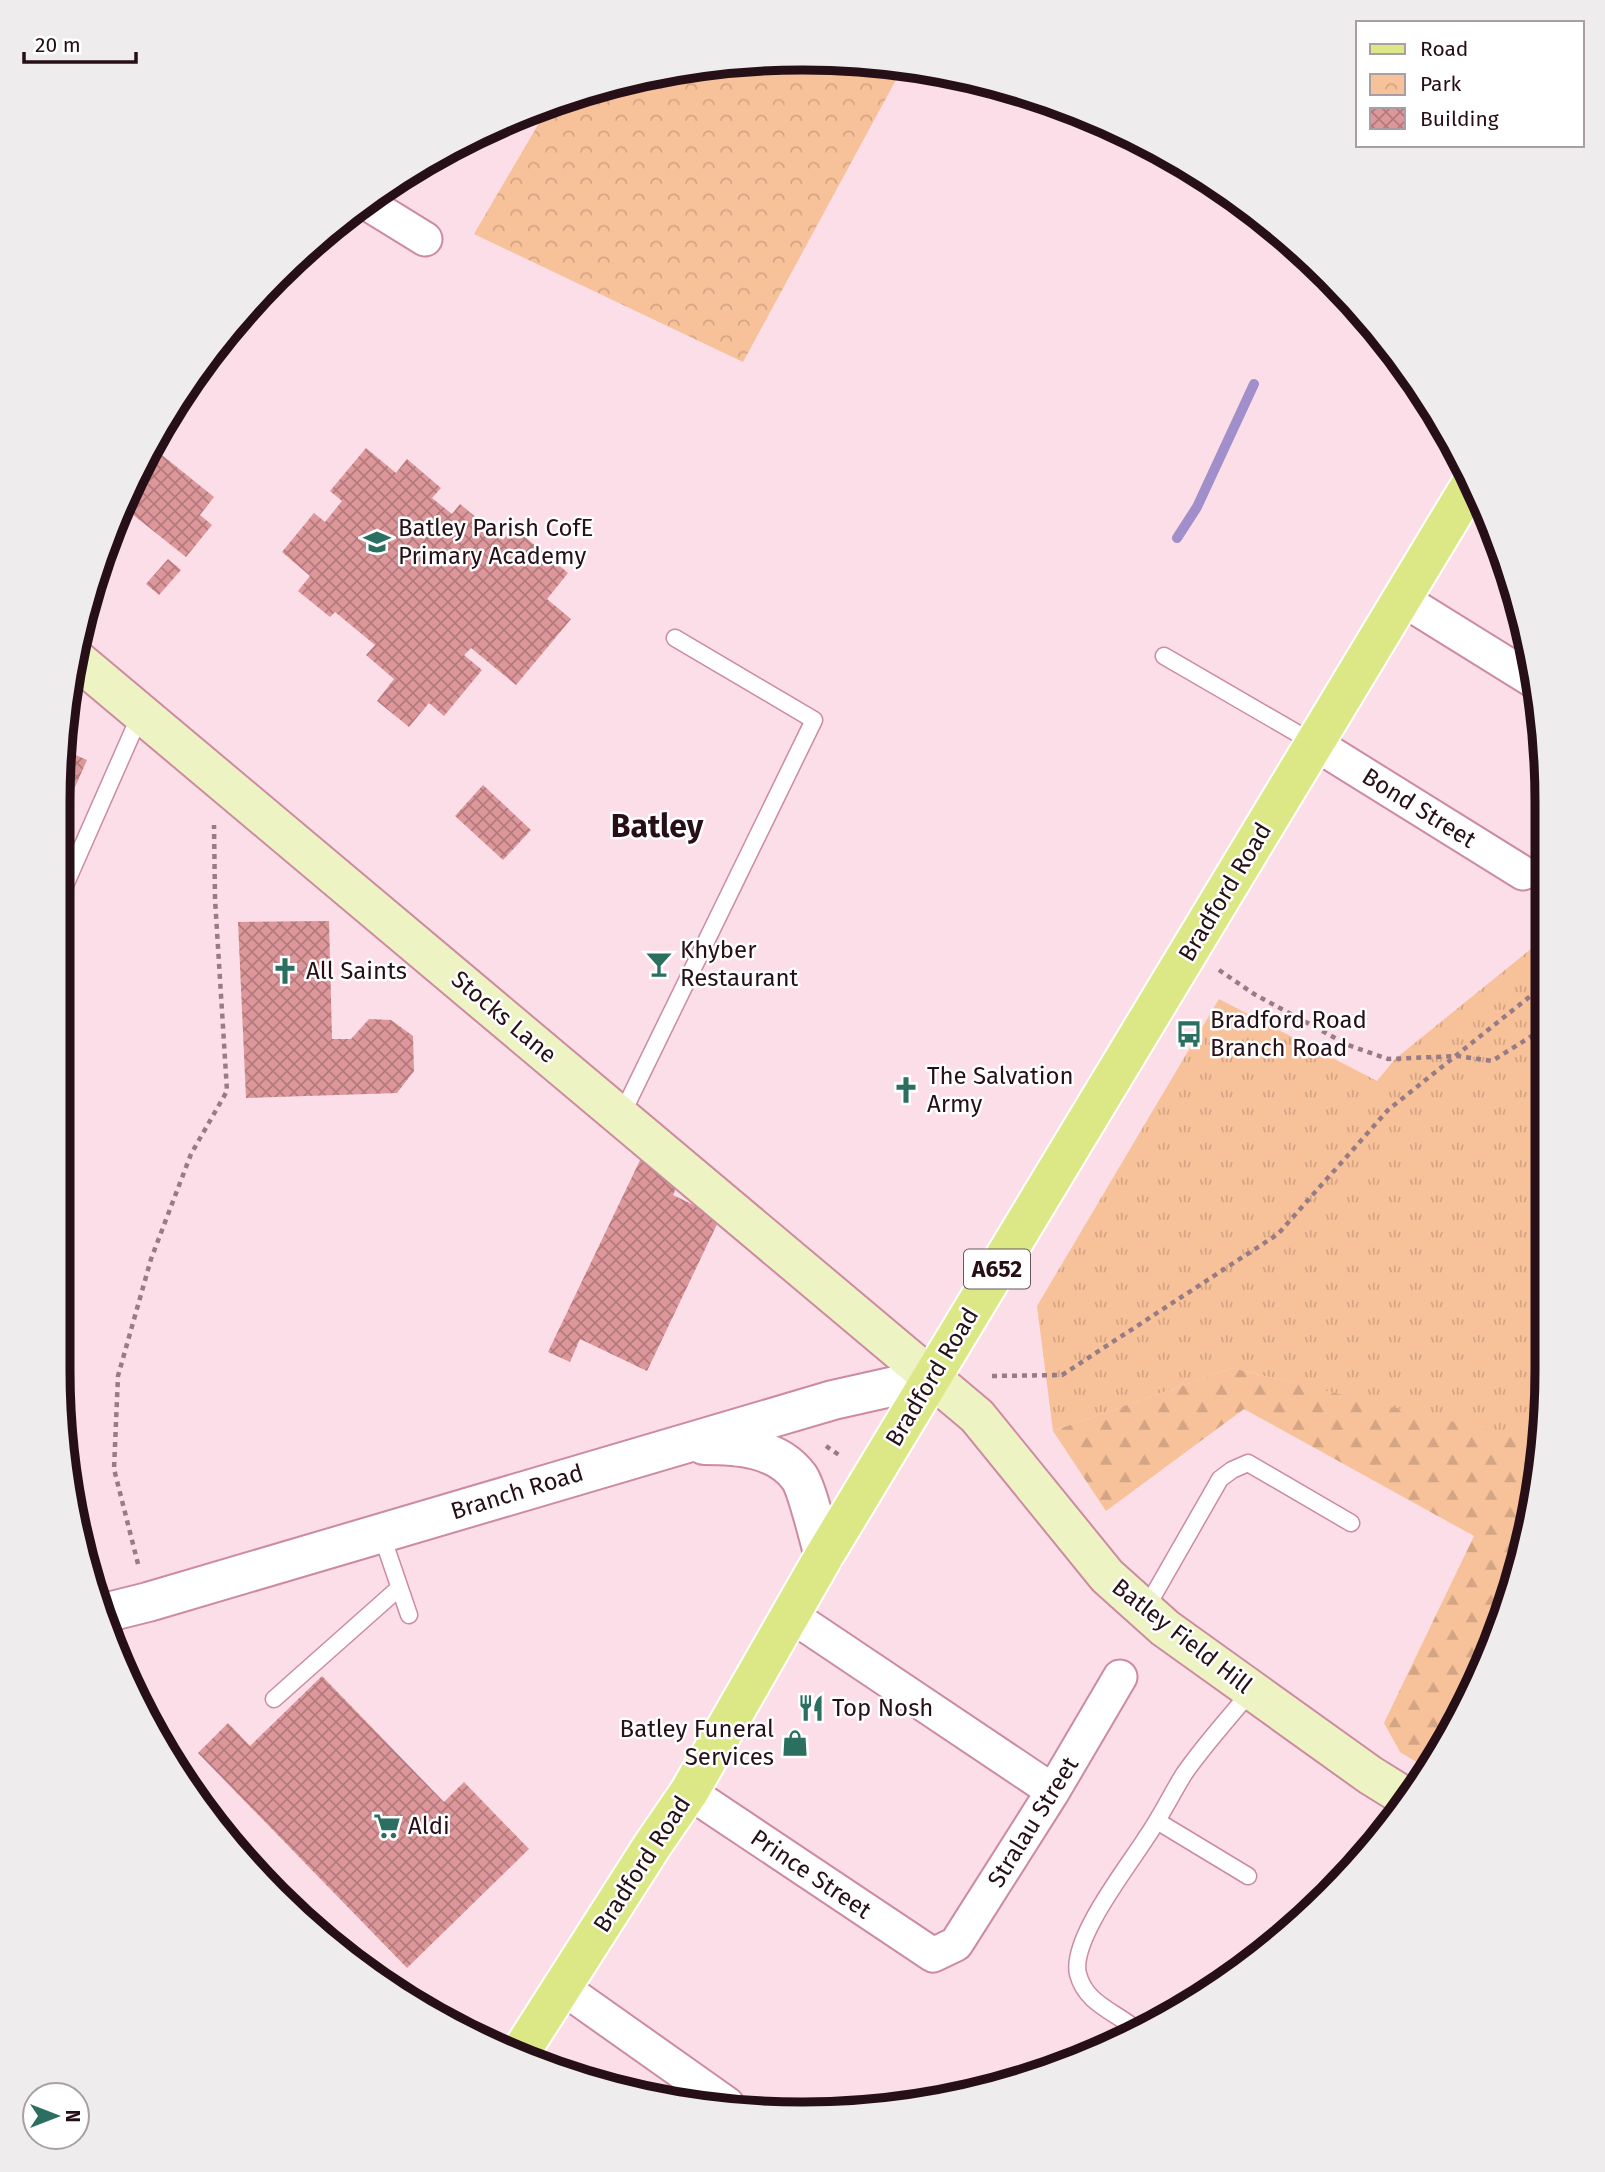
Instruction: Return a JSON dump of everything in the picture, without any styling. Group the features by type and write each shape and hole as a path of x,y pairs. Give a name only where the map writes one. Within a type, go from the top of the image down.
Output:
{"main road":[{"name":"Bradford Road","path":"524,2047 689,1792 789,1614 1466,493"},
{"name":"Stocks Lane","path":"83,665 931,1378"},
{"name":"Batley Field Hill","path":"931,1378 977,1416 1107,1576 1165,1628 1400,1793"}],"street":[{"path":"375,208 425,239"},
{"path":"1402,599 1523,674"},
{"name":"Bond Street","path":"1314,743 1523,873"},
{"name":"Branch Road","path":"111,1611 833,1400 931,1378"},
{"path":"672,1446 740,1445 779,1458 800,1478 824,1556"},
{"path":"789,1614 1054,1791"},
{"name":"Stralau Street","path":"933,1955 956,1944 1054,1791 1120,1677"},
{"name":"Prince Street","path":"689,1792 933,1955"},
{"path":"563,1988 715,2097"}],"lane":[{"path":"621,1116 814,720 675,638"},
{"path":"1164,656 1314,743"},
{"path":"70,856 141,713"},
{"path":"1146,1611 1220,1479 1232,1470 1248,1464 1351,1523"},
{"path":"381,1533 409,1615"},
{"path":"274,1699 399,1588"},
{"path":"1129,2025 1090,1998 1079,1976 1076,1960 1082,1942 1107,1896 1185,1773 1251,1691"},
{"path":"1157,1821 1248,1876"}],"path":[{"path":"148,1602 114,1469 118,1376 151,1259 187,1166 227,1091 215,899 214,819 236,792"},
{"path":"1190,950 1254,994 1348,1045 1388,1059 1458,1056 1492,1061 1535,1034"},
{"path":"931,1378 1062,1375 1278,1234 1388,1110 1535,993"}],"green space":[{"path":"802,70 898,76 743,362 474,234 542,119 567,109 613,95 707,76"},
{"path":"1535,946 1535,1370 1531,1441 1232,1368 1053,1431 1037,1306 1219,999 1377,1081 1395,1059"},
{"path":"1232,1368 1531,1441 1521,1512 1496,1605 1459,1693 1420,1764 1400,1752 1384,1723 1474,1536 1244,1409 1106,1511 1053,1431"}],"building":[{"path":"366,448 396,473 407,459 441,488 432,498 452,514 460,504 503,540 513,527 568,573 547,599 571,619 516,685 471,648 464,655 482,670 444,716 429,703 409,727 377,701 394,679 366,655 375,645 335,612 330,617 298,591 310,576 282,552 314,513 325,522 342,501 330,491"},
{"path":"159,453 214,497 200,515 212,525 186,557 130,513"},
{"path":"168,559 181,570 159,595 146,584"},
{"path":"72,753 87,760 70,798"},
{"path":"483,785 531,830 503,860 455,816"},
{"name":"All Saints","path":"329,921 332,1039 351,1039 369,1019 391,1020 413,1036 414,1071 397,1093 246,1098 238,922"},
{"path":"643,1154 683,1174 673,1195 720,1218 647,1371 580,1339 570,1362 548,1352"},
{"name":"Aldi","path":"322,1676 444,1802 464,1782 529,1849 407,1968 198,1753 228,1723 250,1746"}],"waterway":[{"path":"1177,538 1197,507 1254,384"}],"place":[{"name":"Batley Parish CofE Primary Academy","path":"377,542"},
{"name":"Khyber Restaurant","path":"659,964"},
{"name":"All Saints","path":"285,971"},
{"name":"Bradford Road Branch Road","path":"1189,1034"},
{"name":"The Salvation Army","path":"906,1090"},
{"name":"Top Nosh","path":"811,1708"},
{"name":"Batley Funeral Services","path":"795,1743"},
{"name":"Aldi","path":"387,1826"}],"district":[{"name":"Batley","path":"657,826"}]}
